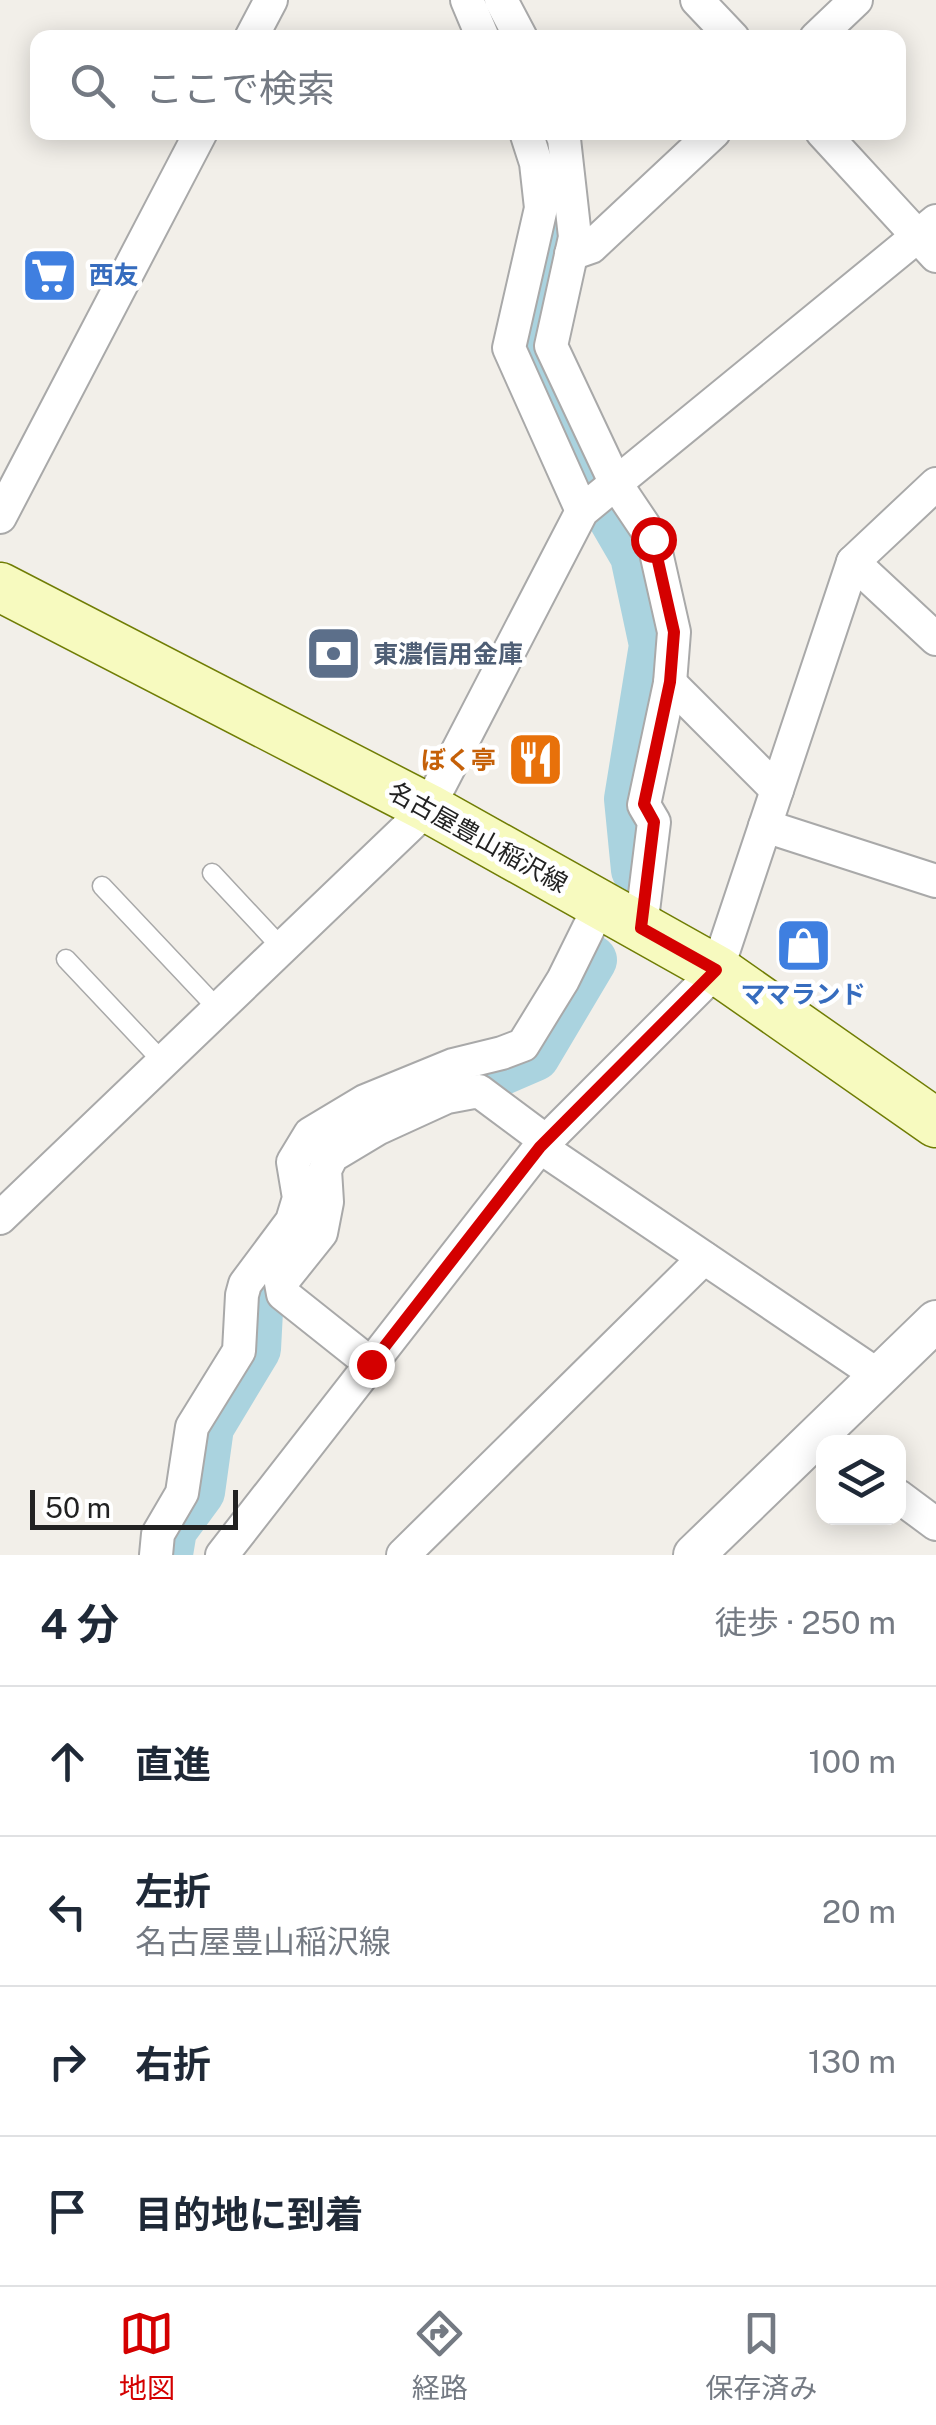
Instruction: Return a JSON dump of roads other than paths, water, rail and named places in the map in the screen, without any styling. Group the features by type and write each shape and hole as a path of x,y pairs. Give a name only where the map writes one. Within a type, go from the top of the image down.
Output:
{"main road":[{"name":"名古屋豊山稲沢線","path":"0,587 428,808 716,970 936,1122"}],"street":[{"path":"255,30 271,0"},
{"path":"466,0 479,30"},
{"path":"502,0 517,30"},
{"path":"698,0 726,30"},
{"path":"824,30 856,0"},
{"path":"0,516 198,140"},
{"path":"156,1555 158,1534 182,1493 192,1427 238,1351 245,1284 292,1221 299,1198 293,1162 310,1134 365,1101 453,1065 523,1045 562,980 620,916 654,822 644,804 670,682 674,632 653,539 599,498 509,348 541,208 536,164 528,140"},
{"path":"564,140 574,237 550,346 599,498"},
{"path":"571,254 590,246 705,140"},
{"path":"0,1218 428,808 599,498 930,238 830,140"},
{"path":"222,1555 543,1144 716,970 853,562 936,484"},
{"path":"853,562 936,640"},
{"path":"670,682 777,790"},
{"path":"764,826 936,881"},
{"path":"371,1364 283,1294 281,1284 321,1233 327,1202 325,1170 332,1156 376,1128 448,1096 479,1091 543,1144 879,1376"},
{"path":"403,1555 704,1258"},
{"path":"826,1435 936,1320"},
{"path":"694,1555 816,1445"},
{"path":"906,1502 936,1524"}],"lane":[{"path":"212,873 282,948"},
{"path":"102,886 218,1010"},
{"path":"66,959 163,1062"}],"waterway":[{"path":"484,0 498,30"},
{"path":"546,140 556,210 530,350 581,463 635,556 654,645 629,799 636,870"},
{"path":"418,1091 438,1081 496,1073 535,1056 592,960"},
{"path":"168,1554 172,1530 200,1492 209,1427 256,1349 259,1292 297,1240"}],"place":[{"name":"西友","path":"50,275"},
{"name":"東濃信用金庫","path":"334,654"},
{"name":"ぼく亭","path":"535,760"},
{"name":"ママランド","path":"803,945"}]}
